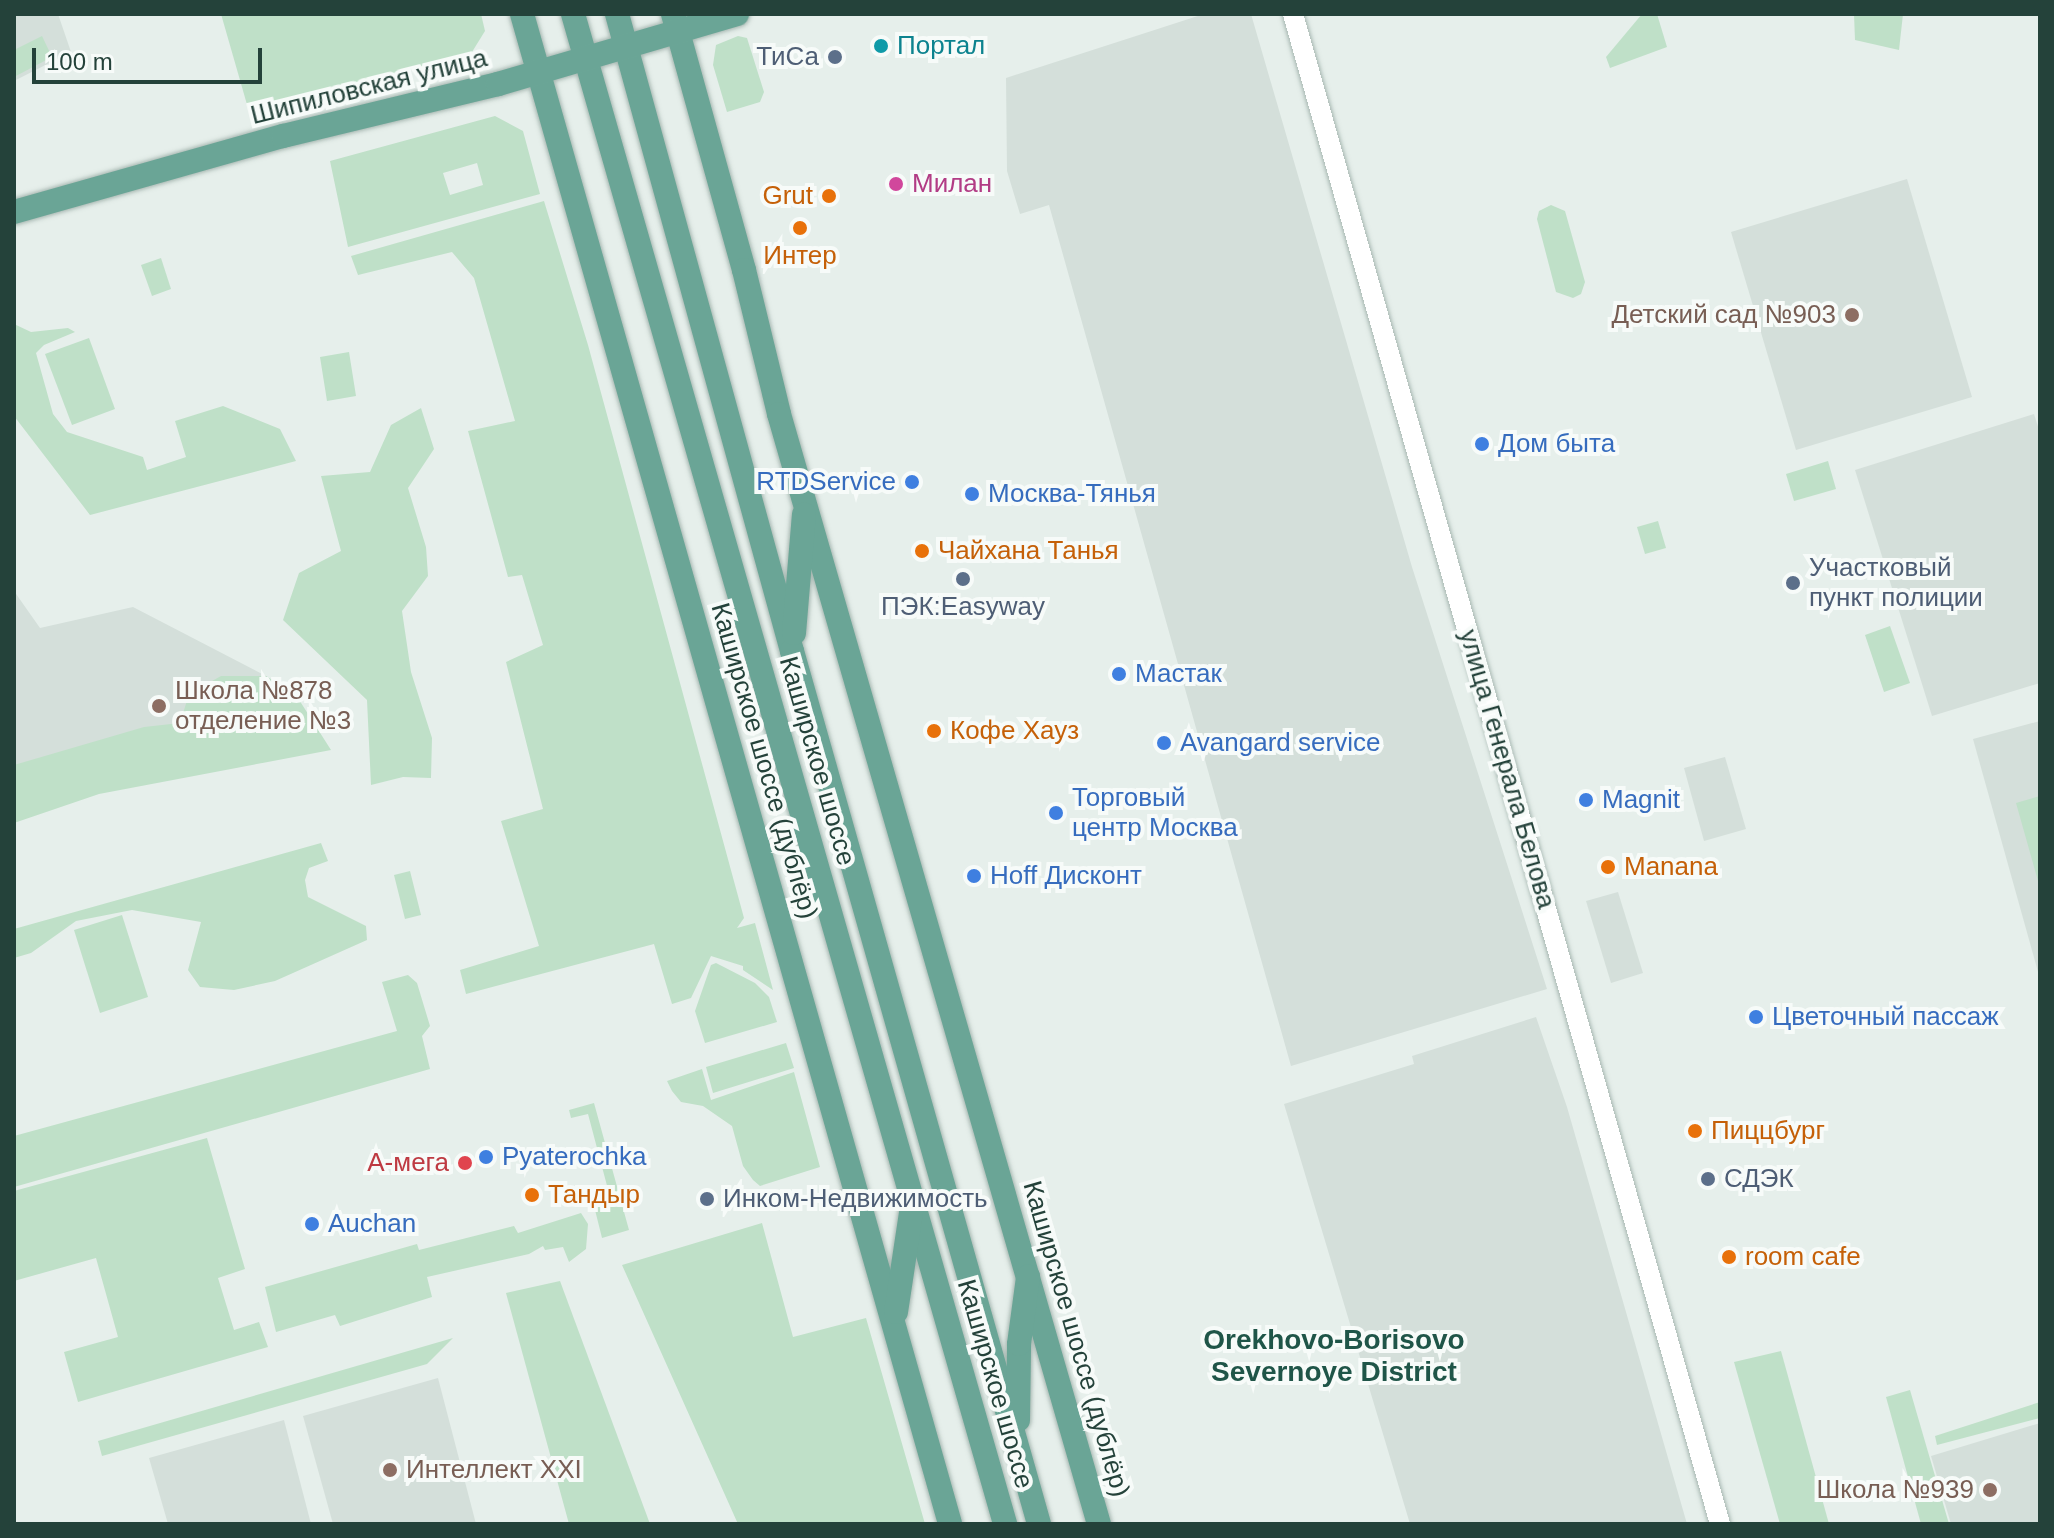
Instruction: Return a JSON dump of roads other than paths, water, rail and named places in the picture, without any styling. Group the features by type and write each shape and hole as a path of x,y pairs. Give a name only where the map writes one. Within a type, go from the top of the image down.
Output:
{"main road":[{"name":"Каширское шоссе (дублёр)","path":"522,14 950,1524"},
{"name":"Каширское шоссе","path":"573,14 1005,1524"},
{"name":"Каширское шоссе","path":"617,14 792,651 1039,1524"},
{"name":"Шипиловская улица","path":"14,212 293,133 539,73 626,46 675,22 737,14"},
{"name":"Каширское шоссе (дублёр)","path":"675,22 744,270 779,414 1029,1271 1099,1524"},
{"path":"792,651 806,498"},
{"path":"896,1331 897,1294 913,1196"},
{"path":"1018,1446 1019,1344 1029,1271"}],"street":[{"name":"улица Генерала Белова","path":"1293,14 1720,1524"}],"place":[{"name":"Портал","path":"881,46"},
{"name":"ТиСа","path":"835,57"},
{"name":"Милан","path":"896,184"},
{"name":"Grut","path":"829,196"},
{"name":"Интер","path":"800,228"},
{"name":"Детский сад №903","path":"1852,315"},
{"name":"Дом быта","path":"1482,444"},
{"name":"RTDService","path":"912,482"},
{"name":"Москва-Тянья","path":"972,494"},
{"name":"Чайхана Танья","path":"922,551"},
{"name":"ПЭК:Easyway","path":"963,579"},
{"name":"Участковый пункт полиции","path":"1793,583"},
{"name":"Мастак","path":"1119,674"},
{"name":"Школа №878 отделение №3","path":"159,706"},
{"name":"Кофе Хауз","path":"934,731"},
{"name":"Avangard service","path":"1164,743"},
{"name":"Magnit","path":"1586,800"},
{"name":"Торговый центр Москва","path":"1056,813"},
{"name":"Manana","path":"1608,867"},
{"name":"Hoff Дисконт","path":"974,876"},
{"name":"Цветочный пассаж","path":"1756,1017"},
{"name":"Пиццбург","path":"1695,1131"},
{"name":"Pyaterochka","path":"486,1157"},
{"name":"А-мега","path":"465,1163"},
{"name":"СДЭК","path":"1708,1179"},
{"name":"Тандыр","path":"532,1195"},
{"name":"Инком-Недвижимость","path":"707,1199"},
{"name":"Auchan","path":"312,1224"},
{"name":"room cafe","path":"1729,1257"},
{"name":"Интеллект XXI","path":"390,1470"},
{"name":"Школа №939","path":"1990,1490"}],"district":[{"name":"Orekhovo-Borisovo Severnoye District","path":"1334,1356"}]}
